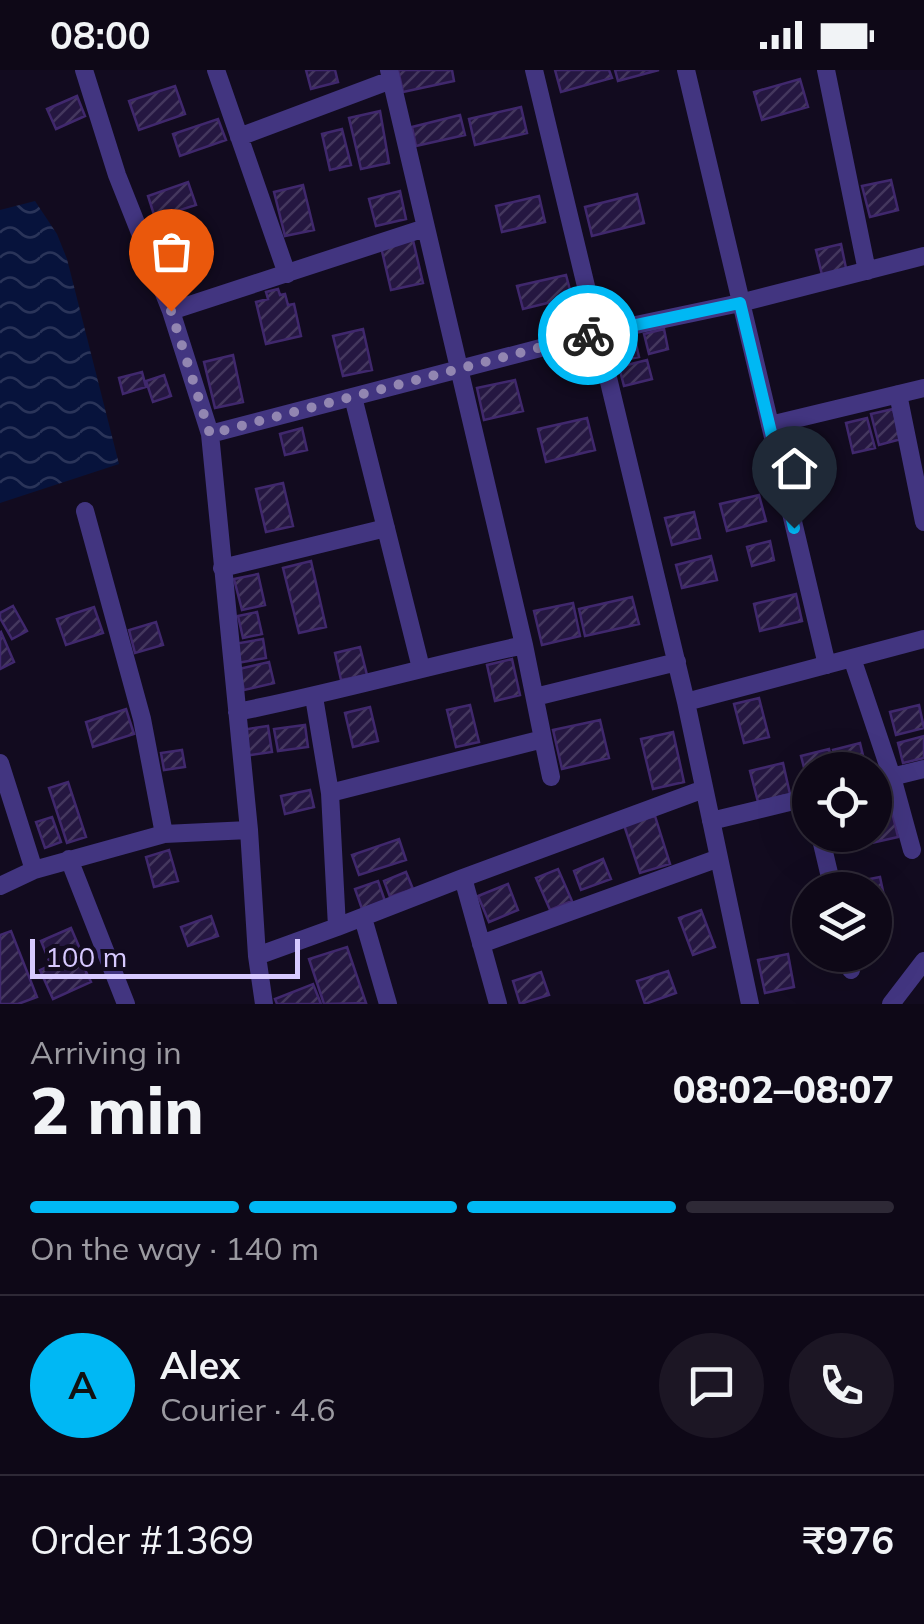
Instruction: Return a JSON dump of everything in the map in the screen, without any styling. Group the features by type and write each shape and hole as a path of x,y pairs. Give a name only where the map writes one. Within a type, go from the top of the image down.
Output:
{"street":[{"path":"84,70 118,175 171,311 210,434 264,1004"},
{"path":"216,70 286,274"},
{"path":"534,70 677,662 750,1004"},
{"path":"686,70 827,664"},
{"path":"826,70 867,270"},
{"path":"240,137 390,75 551,776"},
{"path":"171,311 425,228"},
{"path":"210,434 598,333 740,303 924,256"},
{"path":"770,425 924,388"},
{"path":"898,394 924,522"},
{"path":"353,398 421,668"},
{"path":"85,511 142,719 164,834"},
{"path":"222,568 386,528"},
{"path":"686,702 924,639"},
{"path":"237,712 524,646"},
{"path":"852,658 877,752"},
{"path":"535,697 677,662"},
{"path":"314,697 330,793 337,927"},
{"path":"330,793 543,739"},
{"path":"0,763 34,870"},
{"path":"892,777 924,769"},
{"path":"258,956 704,789"},
{"path":"892,799 912,850"},
{"path":"711,822 792,802"},
{"path":"0,886 34,870 164,834 249,830"},
{"path":"481,944 719,858"},
{"path":"69,860 126,1004"},
{"path":"463,878 498,1004"},
{"path":"362,918 388,1004"},
{"path":"892,1004 924,961"}],"water":[{"path":"35,201 57,234 67,259 119,464 0,503 0,210"}],"building":[{"path":"306,70 335,70 338,82 311,89"},
{"path":"398,70 452,70 454,81 403,92"},
{"path":"555,70 609,70 612,78 561,92"},
{"path":"615,70 659,70 618,81"},
{"path":"800,79 808,107 762,120 754,92"},
{"path":"175,86 185,114 139,130 129,101"},
{"path":"77,96 85,116 56,129 47,109"},
{"path":"521,107 527,133 475,145 469,119"},
{"path":"380,111 389,163 361,169 349,118"},
{"path":"460,115 465,135 416,146 412,127"},
{"path":"218,119 226,140 180,156 173,134"},
{"path":"342,129 351,165 330,170 322,134"},
{"path":"891,180 898,210 870,217 862,186"},
{"path":"188,182 196,205 155,218 148,196"},
{"path":"303,185 314,230 285,236 274,192"},
{"path":"400,191 406,219 376,226 369,199"},
{"path":"637,194 644,223 592,236 585,207"},
{"path":"539,196 545,222 502,232 496,206"},
{"path":"413,240 423,283 391,290 381,247"},
{"path":"841,244 847,273 823,279 816,250"},
{"path":"566,275 572,297 523,309 517,286"},
{"path":"278,289 280,295 285,294 288,305 294,304 301,336 266,344 256,302 268,299 266,292"},
{"path":"363,329 372,370 343,376 333,336"},
{"path":"664,329 668,349 649,354 644,334"},
{"path":"634,335 639,357 624,360 619,338"},
{"path":"233,355 243,402 215,408 204,362"},
{"path":"647,360 652,379 624,386 619,367"},
{"path":"142,372 146,387 123,394 119,378"},
{"path":"164,375 171,396 153,402 146,381"},
{"path":"515,380 523,411 484,420 477,388"},
{"path":"893,409 901,439 879,445 871,414"},
{"path":"587,418 595,450 546,462 538,429"},
{"path":"867,418 875,448 853,453 846,423"},
{"path":"302,428 307,450 285,455 280,434"},
{"path":"283,483 293,526 266,532 256,489"},
{"path":"759,495 766,521 727,531 720,504"},
{"path":"694,512 700,538 672,545 665,518"},
{"path":"770,541 774,560 752,566 747,547"},
{"path":"711,556 717,580 682,588 676,565"},
{"path":"311,561 326,627 299,633 283,568"},
{"path":"258,574 265,605 242,610 234,579"},
{"path":"796,594 802,621 760,631 754,604"},
{"path":"632,597 639,624 585,636 579,609"},
{"path":"573,603 580,636 542,645 534,611"},
{"path":"13,606 27,631 12,639 0,613"},
{"path":"94,607 103,633 66,645 57,619"},
{"path":"257,612 262,634 243,638 238,616"},
{"path":"156,622 163,645 135,653 129,630"},
{"path":"0,633 14,662 0,669"},
{"path":"263,639 266,658 237,663 234,644"},
{"path":"360,647 367,675 341,680 335,653"},
{"path":"512,659 520,695 495,701 487,665"},
{"path":"269,662 274,683 244,690 239,669"},
{"path":"759,698 769,737 744,743 734,704"},
{"path":"470,705 479,742 456,747 447,710"},
{"path":"919,705 924,728 896,735 890,712"},
{"path":"370,707 378,741 353,747 345,713"},
{"path":"126,709 134,734 93,747 86,722"},
{"path":"600,720 609,758 562,769 553,730"},
{"path":"305,725 308,747 278,751 274,729"},
{"path":"268,726 272,752 244,756 241,730"},
{"path":"673,732 684,782 653,789 641,739"},
{"path":"924,736 924,758 903,763 898,743"},
{"path":"860,743 862,752 834,752"},
{"path":"182,750 185,767 164,770 161,753"},
{"path":"783,763 790,794 758,802 750,771"},
{"path":"68,782 86,837 67,843 49,788"},
{"path":"310,790 314,807 285,814 281,796"},
{"path":"892,812 898,837 892,838"},
{"path":"655,816 670,864 640,873 624,825"},
{"path":"52,817 61,842 45,848 36,822"},
{"path":"399,839 406,860 359,875 352,855"},
{"path":"169,850 178,881 154,887 146,857"},
{"path":"603,859 611,879 581,890 574,871"},
{"path":"558,869 572,901 550,910 536,878"},
{"path":"406,872 413,889 390,897 384,881"},
{"path":"378,881 385,901 362,909 355,889"},
{"path":"508,884 518,910 489,922 478,896"},
{"path":"701,910 715,947 693,955 679,918"},
{"path":"211,916 218,936 188,946 181,927"},
{"path":"71,928 80,949 50,963 41,941"},
{"path":"11,931 37,997 18,1004 0,1004 0,935"},
{"path":"347,947 366,1003 324,1004 309,959"},
{"path":"77,953 91,982 53,999 40,970"},
{"path":"788,954 794,987 765,993 758,960"},
{"path":"668,971 676,993 645,1004 637,981"},
{"path":"541,972 549,995 520,1004 513,981"},
{"path":"313,984 321,1004 277,1004 275,999"}],"way so far":[{"path":"171,311 210,434 588,335"}],"route":[{"path":"588,335 740,303 794,528"}]}
